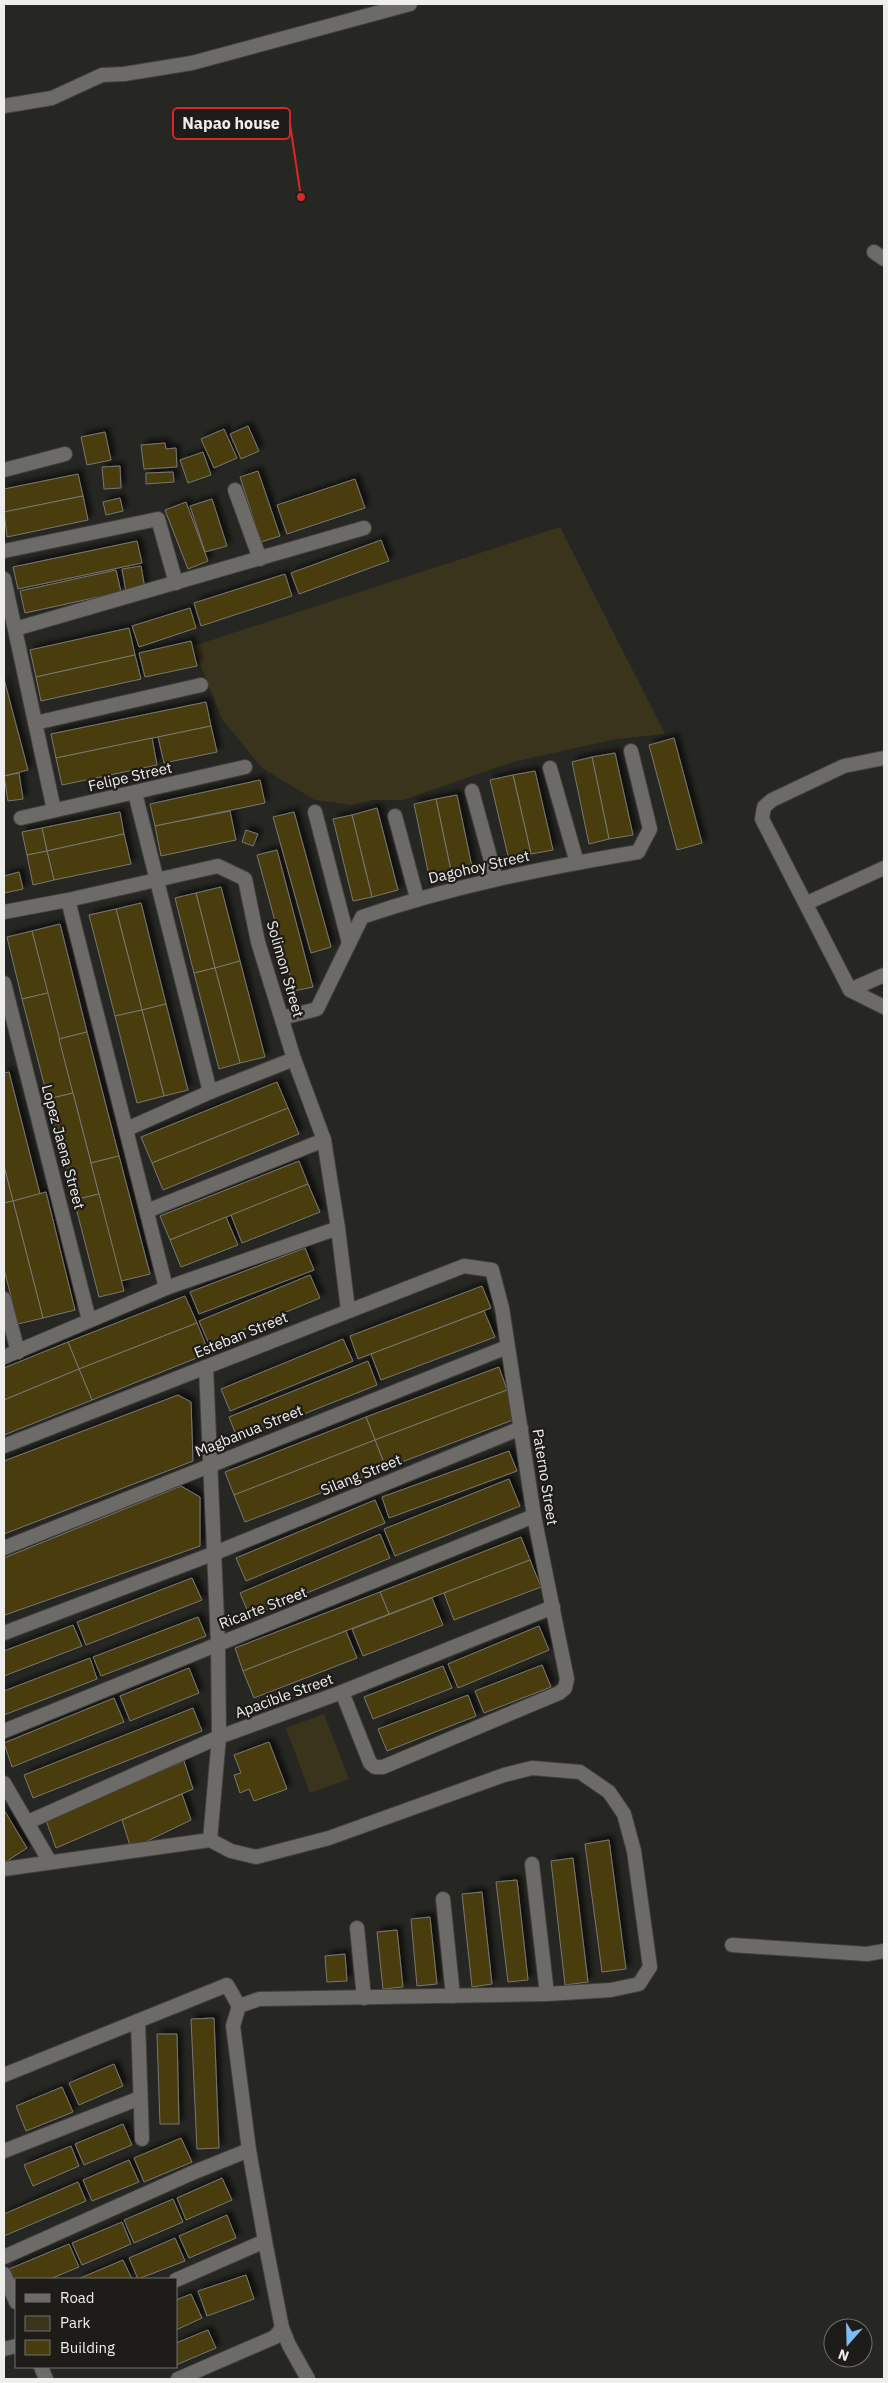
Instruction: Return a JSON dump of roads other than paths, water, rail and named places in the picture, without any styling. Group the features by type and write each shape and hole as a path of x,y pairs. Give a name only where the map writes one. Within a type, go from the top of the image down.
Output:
{"street":[{"path":"4,106 52,98 102,75 124,74 192,63 410,4"},
{"path":"4,470 65,454"},
{"path":"235,490 260,559"},
{"path":"4,551 158,519 176,583"},
{"path":"15,628 364,528"},
{"path":"4,579 54,810"},
{"path":"35,722 202,685"},
{"name":"Dagohoy Street","path":"282,1018 317,1009 362,917 417,898 496,879 638,852 650,829 631,751"},
{"path":"884,758 844,766 772,800 764,807 762,819 807,903 850,990 884,1007"},
{"name":"Felipe Street","path":"21,818 245,767"},
{"path":"550,768 577,863"},
{"path":"472,791 496,879"},
{"path":"135,793 155,880 210,1092"},
{"path":"315,812 349,943"},
{"path":"395,816 417,898"},
{"name":"Solimon Street","path":"4,912 68,900 218,866 245,879 258,942 294,1059 324,1140 338,1228 348,1310"},
{"path":"807,903 884,868"},
{"path":"68,900 128,1130 166,1288"},
{"path":"850,990 884,975"},
{"name":"Lopez Jaena Street","path":"4,983 89,1320"},
{"path":"128,1130 210,1092 294,1059"},
{"path":"147,1211 324,1140"},
{"path":"4,1357 166,1288 338,1228"},
{"name":"Esteban Street","path":"4,1446 464,1266 492,1270"},
{"name":"Paterno Street","path":"342,1692 370,1763 376,1767 383,1767 559,1693 565,1688 567,1679 534,1516 502,1308 492,1270"},
{"path":"4,1299 18,1352"},
{"name":"Magbanua Street","path":"4,1548 507,1347"},
{"path":"206,1367 215,1553 219,1737 210,1840"},
{"name":"Silang Street","path":"4,1633 215,1553 521,1428"},
{"name":"Ricarte Street","path":"4,1731 534,1516"},
{"name":"Apacible Street","path":"28,1822 219,1737 342,1692 553,1607"},
{"path":"4,1869 210,1840 231,1851 256,1857 329,1838 504,1775 532,1768 580,1772 609,1792 624,1814 634,1851 650,1967 640,1984 611,1990 547,1994 259,2000 239,2006"},
{"path":"4,1783 50,1862"},
{"path":"532,1864 547,1994"},
{"path":"443,1899 453,1996"},
{"path":"356,1928 364,1998"},
{"path":"732,1945 867,1954 884,1951"},
{"path":"4,2075 227,1985 239,2006 233,2026 249,2150 282,2328 308,2379"},
{"path":"138,2021 142,2139"},
{"path":"4,2151 140,2098"},
{"path":"4,2257 192,2173 249,2150"},
{"path":"178,2279 265,2242"},
{"path":"4,2274 15,2300"},
{"path":"178,2379 275,2337 282,2328"}],"place":[{"name":"Napao house","path":"301,197"}]}
